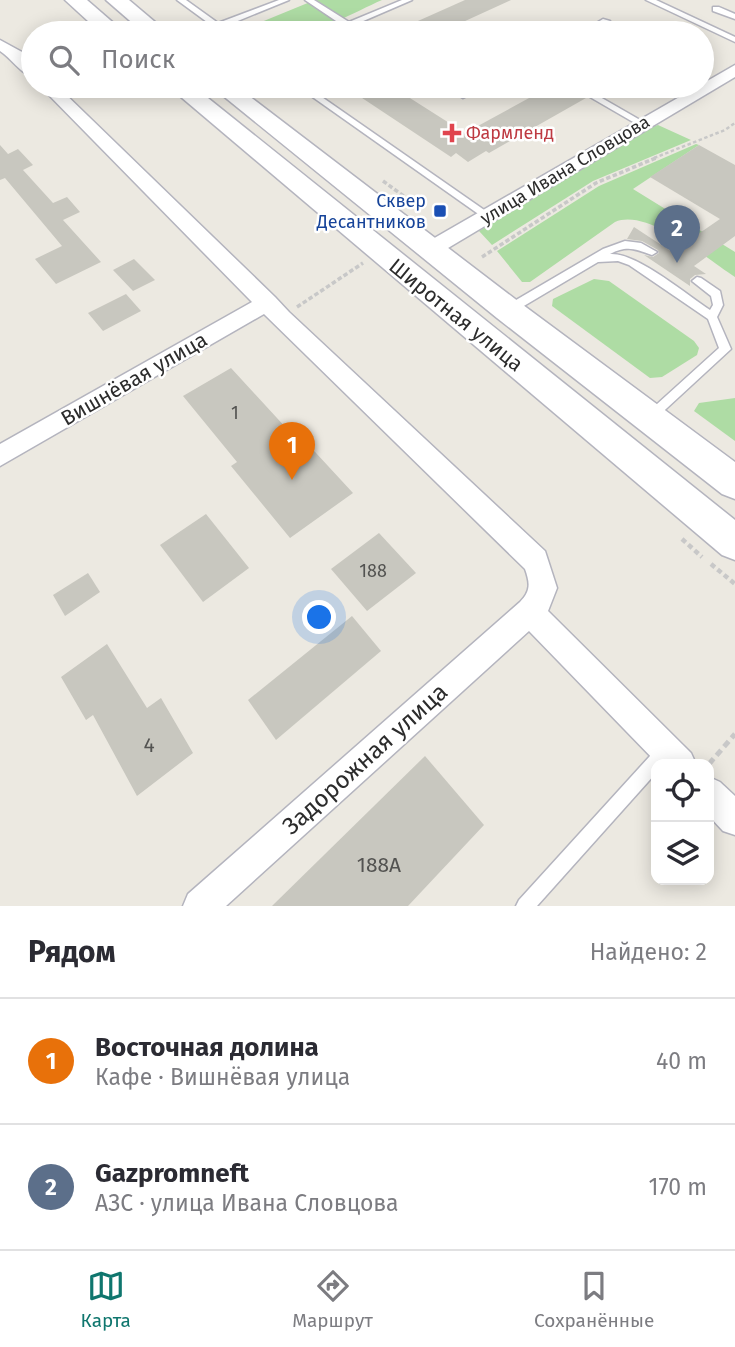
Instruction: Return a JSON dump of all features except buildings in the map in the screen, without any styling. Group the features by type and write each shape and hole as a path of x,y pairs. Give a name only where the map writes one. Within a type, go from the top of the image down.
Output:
{"main road":[{"path":"76,1 84,5 107,0"},
{"path":"76,1 100,21"},
{"path":"105,21 103,18 108,13 124,10 124,6 142,21"},
{"name":"Широтная улица","path":"194,98 735,542"},
{"name":"Широтная улица","path":"237,98 735,483"}],"street":[{"path":"0,45 21,60"},
{"name":"улица Ивана Словцова","path":"714,82 735,69"},
{"path":"60,98 535,560 543,578 544,592 530,612 673,757"},
{"name":"улица Ивана Словцова","path":"431,249 686,98"},
{"name":"Вишнёвая улица","path":"0,456 268,303"},
{"name":"Задорожная улица","path":"200,906 530,612"},
{"path":"714,785 735,820"}],"lane":[{"path":"181,0 211,21"},
{"path":"231,21 285,0"},
{"path":"309,0 342,21"},
{"path":"358,21 408,0"},
{"path":"650,0 700,21"},
{"path":"716,9 735,17"},
{"path":"714,27 735,40"},
{"path":"318,98 487,216"},
{"path":"596,98 643,124"},
{"path":"508,310 625,243 637,244 652,252"},
{"path":"590,262 611,256 627,260 712,317 730,352 649,418"},
{"path":"696,281 716,294 718,305 712,317"},
{"path":"525,906 673,757"}],"path":[{"path":"482,257 596,183 725,130 735,123"},
{"path":"311,297 364,262"},
{"path":"714,771 735,734"}],"green space":[{"path":"315,0 382,0 337,21 264,21"},
{"path":"658,125 691,140 593,181 492,245 479,231 651,127"},
{"path":"699,145 633,189 735,252 735,277 677,237 644,222 628,220 615,222 530,282 522,282 497,251 599,186"},
{"path":"594,279 609,281 694,341 699,348 697,355 662,377 650,378 552,306 553,299"},
{"path":"735,398 735,441 694,411 699,403"}],"place":[{"name":"Фармленд","path":"452,133"},
{"name":"Сквер Десантников","path":"440,211"},
{"name":"Gazpromneft","path":"677,263"},
{"name":"Восточная долина","path":"292,480"}]}
